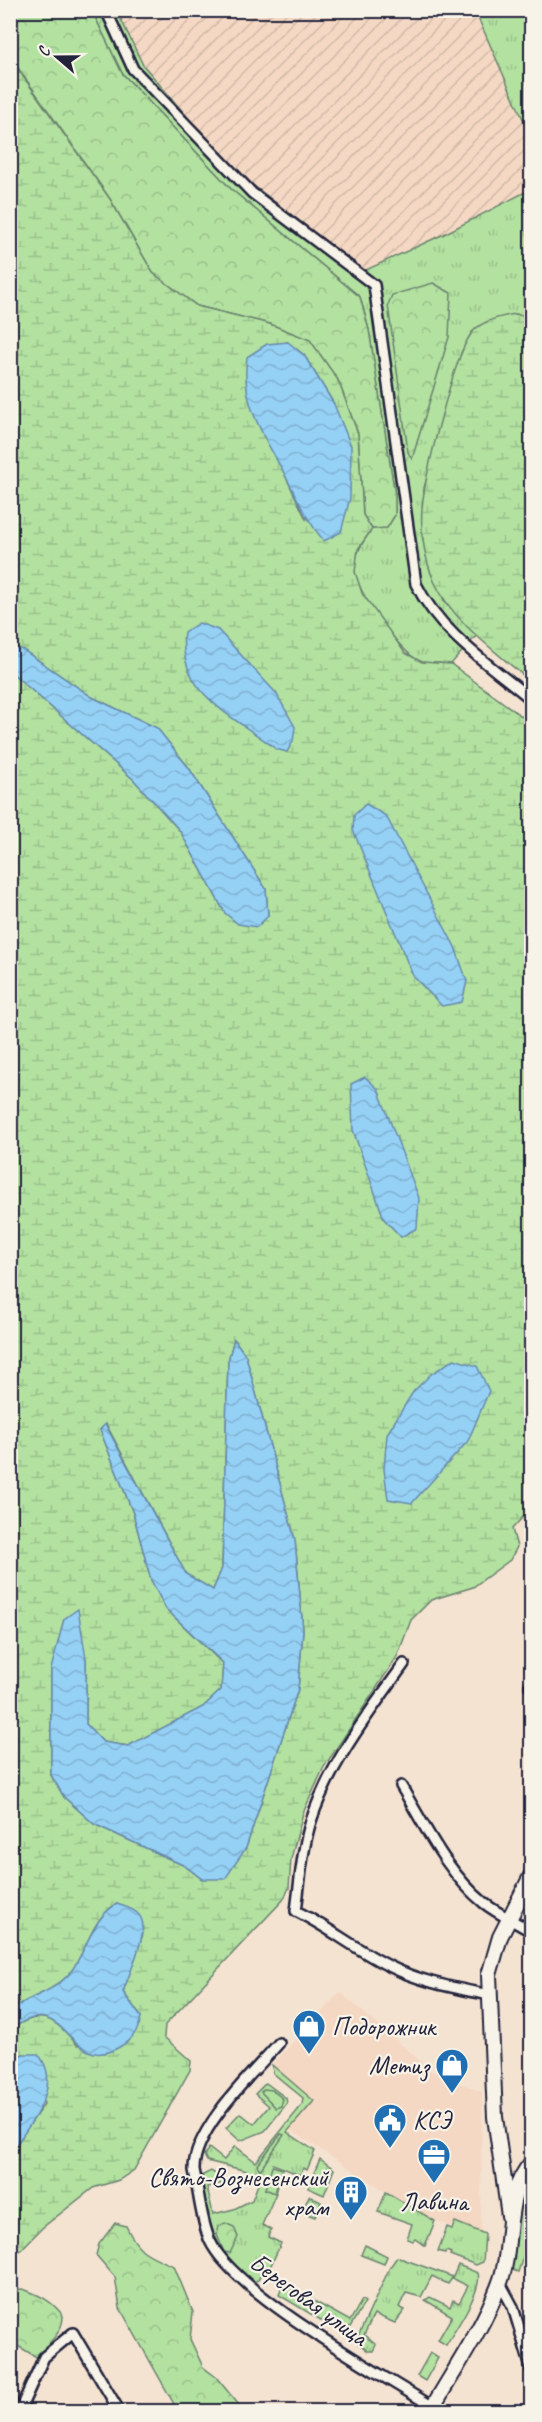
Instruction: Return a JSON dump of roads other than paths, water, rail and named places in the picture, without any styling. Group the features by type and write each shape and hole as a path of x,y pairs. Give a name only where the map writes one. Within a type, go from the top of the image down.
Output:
{"street":[{"path":"106,10 133,69 252,193 374,285 416,584 427,607 445,627 531,700"},
{"path":"404,1664 362,1724 331,1775 311,1821 302,1862 296,1911 398,1970 447,1986 489,1995"},
{"path":"401,1786 447,1863 467,1887 492,1909 531,1932"},
{"path":"509,2216 495,2117 489,1995 493,1956 531,1874"},
{"name":"Береговая улица","path":"279,2043 212,2122 195,2160 209,2240 229,2267 259,2294 432,2409"},
{"path":"432,2409 460,2361 500,2283 509,2216 518,2186 531,2162"},
{"path":"500,2283 513,2307 531,2371"},
{"path":"19,2412 44,2357 73,2333 120,2412"}],"water":[{"path":"288,342 304,355 334,404 351,446 350,498 341,532 324,541 303,510 263,434 247,390 247,357 267,344"},
{"path":"199,623 218,630 276,693 295,727 293,741 287,752 276,749 227,715 199,688 184,654 184,632"},
{"path":"11,646 23,650 92,697 157,728 189,768 266,889 268,916 257,927 238,924 225,913 180,831 133,779 11,672"},
{"path":"366,804 386,816 455,947 467,981 462,1002 442,1006 413,976 353,830 354,815"},
{"path":"365,1077 378,1089 419,1198 417,1228 401,1237 384,1219 353,1130 351,1084"},
{"path":"234,1339 246,1356 295,1540 303,1630 298,1689 246,1848 225,1879 202,1879 185,1866 94,1824 64,1797 51,1775 51,1669 64,1619 78,1609 86,1659 86,1724 103,1742 128,1746 203,1707 221,1690 223,1663 166,1609 151,1580 133,1513 100,1430 105,1424 186,1574 213,1590 222,1568 228,1361"},
{"path":"454,1359 477,1366 489,1391 468,1441 412,1503 388,1499 384,1469 387,1434 413,1392 431,1374"},
{"path":"117,1904 136,1912 143,1925 140,1943 123,1992 141,2017 139,2026 132,2037 121,2046 103,2053 89,2051 77,2044 57,2024 45,2018 30,2019 11,2030 11,2010 57,1985 70,1973 101,1917"},
{"path":"23,2054 38,2054 45,2066 48,2079 46,2092 35,2118 11,2152 11,2061"}],"place":[{"name":"Подорожник","path":"309,2055"},
{"name":"Метиз","path":"452,2094"},
{"name":"КСЭ","path":"390,2149"},
{"name":"Лавина","path":"434,2184"},
{"name":"Свято-Вознесенский храм","path":"351,2221"}]}
